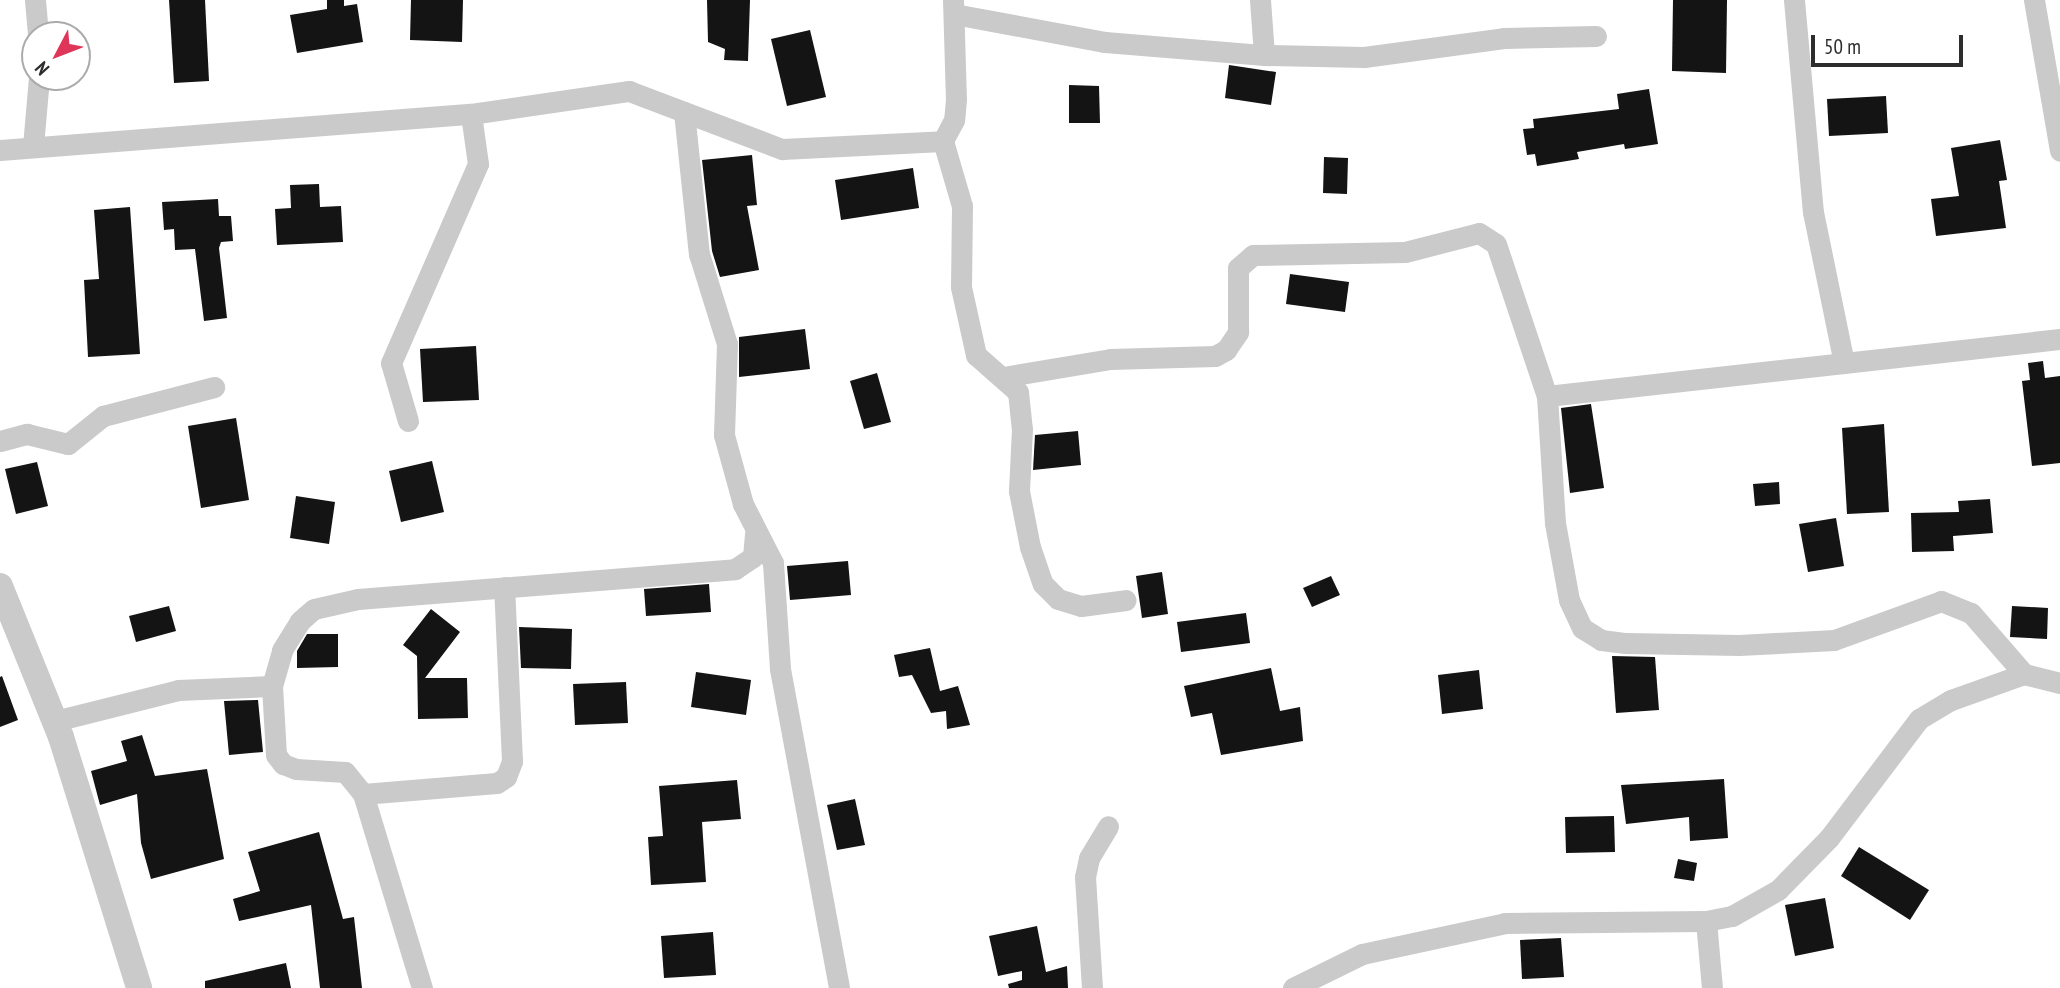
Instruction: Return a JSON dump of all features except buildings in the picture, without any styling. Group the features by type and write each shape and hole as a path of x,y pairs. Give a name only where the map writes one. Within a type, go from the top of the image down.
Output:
{"street":[{"path":"35,0 37,21"},
{"path":"1259,0 1264,55"},
{"path":"1794,0 1813,212 1844,363"},
{"path":"2035,0 2060,151"},
{"path":"1126,600 1081,606 1058,599 1043,584 1020,507 1022,429 1018,392 1003,377 987,369 976,355 961,287 962,206 943,141 954,120 954,7 1105,42 1264,55 1364,57 1504,38 1596,36"},
{"path":"33,146 38,91"},
{"path":"0,150 209,137 471,114 629,91 782,149 943,141"},
{"path":"684,112 699,254 727,344 724,435 755,534 773,563 779,669 839,988"},
{"path":"408,421 391,363 478,164 471,114"},
{"path":"1003,377 1110,359 1214,356 1226,350 1238,332 1238,268 1253,256 1405,252 1479,233 1496,244 1547,396 1555,523 1569,600 1582,628 1601,640 1739,645 1833,640 1941,601 1971,613 2024,674"},
{"path":"2035,341 2060,324"},
{"path":"1547,396 2060,339"},
{"path":"0,440 27,434 68,444 103,416 214,387"},
{"path":"422,988 363,794 345,772 296,769 283,764 276,755 272,686 282,650 300,621 313,609 358,599 741,567 753,556 755,534"},
{"path":"0,586 6,611 55,721 139,988"},
{"path":"363,794 497,783 506,777 512,761 504,587"},
{"path":"1293,988 1362,954 1505,923 1706,921 1732,916 1778,891 1829,838 1919,719 1951,700 2024,674 2060,683"},
{"path":"55,721 178,690 272,686"},
{"path":"1092,988 1085,877 1089,858 1108,826"},
{"path":"1706,921 1712,988"}]}
